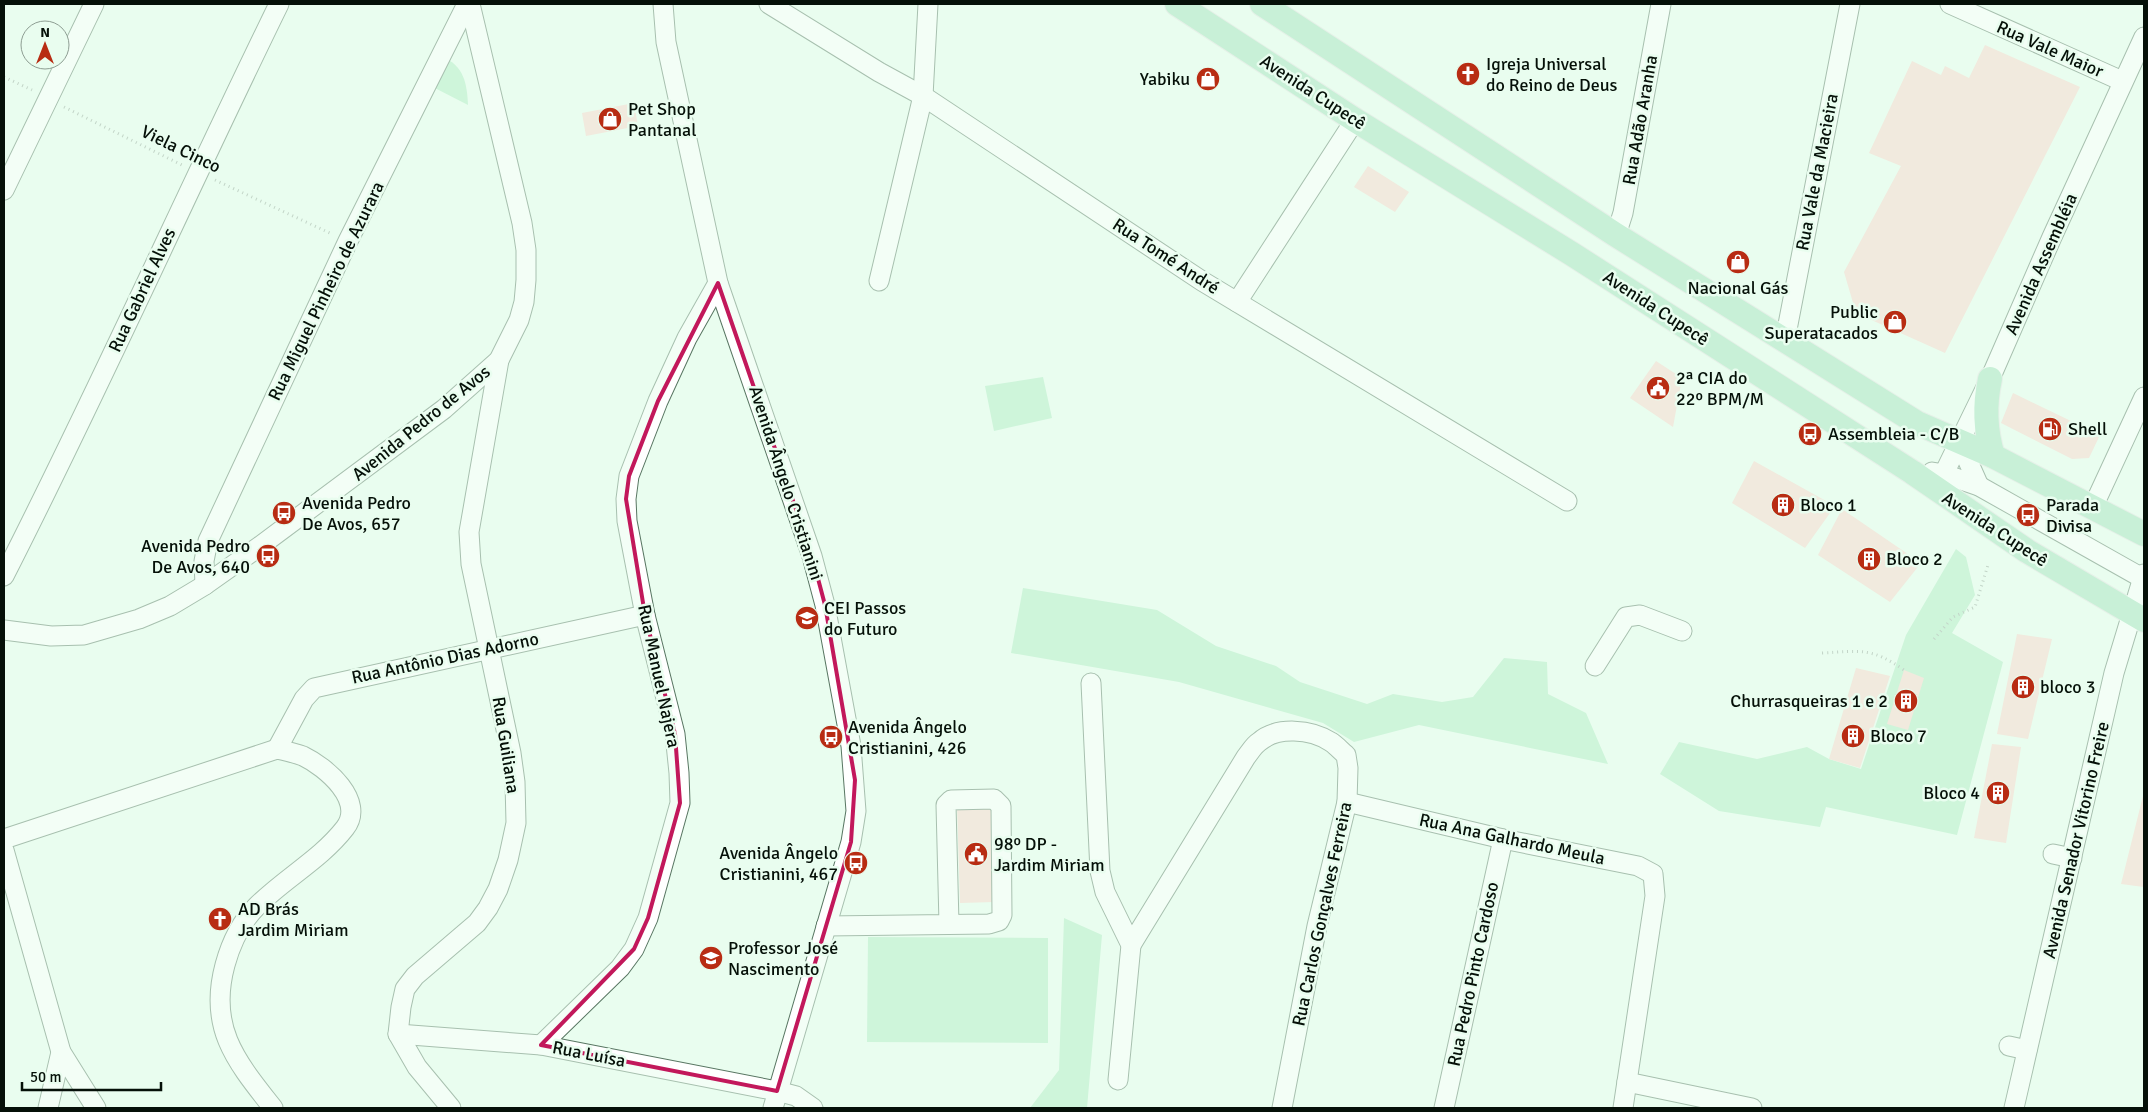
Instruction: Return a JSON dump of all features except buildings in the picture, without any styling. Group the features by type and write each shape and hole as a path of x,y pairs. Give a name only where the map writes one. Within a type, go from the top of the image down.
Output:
{"main road":[{"name":"Avenida Cupecê","path":"1177,4 1355,120 1629,290 1904,468 1940,482 2027,551 2138,617"},
{"path":"1262,4 1616,236 1918,424 1993,456 2144,534"},
{"path":"1990,379 1985,410 1986,426 1993,456"}],"street":[{"path":"4,190 94,4"},
{"name":"Rua Gabriel Alves","path":"4,576 67,452 197,172 279,4"},
{"name":"Rua Miguel Pinheiro de Azurara","path":"205,585 204,561 208,541 348,241 468,4"},
{"name":"Avenida Pedro de Avos","path":"9,628 51,636 84,635 110,629 170,606 205,585 327,498 444,409 499,360 519,320 524,302 526,250 522,222 468,4"},
{"name":"Avenida Ângelo Cristianini","path":"663,4 666,42 718,283 812,556 825,605 851,746 856,811 851,842 775,1100"},
{"name":"Rua Tomé André","path":"769,4 879,72 923,96 1129,233 1237,302 1567,502"},
{"path":"879,281 923,96 928,4"},
{"name":"Rua Adão Aranha","path":"1616,236 1623,213 1662,4"},
{"name":"Rua Vale da Macieira","path":"1785,340 1850,4"},
{"name":"Rua Vale Maior","path":"1950,4 2122,81"},
{"name":"Avenida Assembléia","path":"1940,482 1990,379 2122,81 2144,37"},
{"path":"1237,302 1355,120"},
{"name":"Rua Manuel Najera","path":"541,1045 620,968 634,949 648,918 680,803 675,734 646,615 627,520 626,499 629,476 658,401 687,338 718,283"},
{"name":"Rua Guiliana","path":"398,1034 405,989 415,976 477,923 488,908 508,860 516,822 515,782 472,564 469,532 499,360"},
{"path":"2094,507 2144,397"},
{"path":"1960,443 1979,486"},
{"path":"1940,482 1979,486 2144,577"},
{"name":"Avenida Senador Vitorino Freire","path":"2014,1108 2018,1048 2072,858 2114,673 2138,617 2144,577"},
{"name":"Rua Antônio Dias Adorno","path":"277,749 304,699 314,688 646,615"},
{"path":"1595,666 1626,617 1640,615 1682,632"},
{"path":"1090,683 1100,871 1105,892 1131,945 1118,1080"},
{"name":"Rua Carlos Gonçalves Ferreira","path":"1131,945 1246,757 1259,741 1274,734 1292,731 1312,733 1330,741 1346,755 1347,802 1317,926 1282,1108"},
{"path":"4,839 277,749 303,756 326,771 347,794 352,804 347,826 332,842 257,906 241,925 229,948 221,980 219,1010 228,1041 242,1069 273,1108"},
{"path":"826,926 989,924 996,923 1001,918 1000,806 994,799 951,800 946,805 949,924"},
{"name":"Rua Ana Galhardo Meula","path":"1347,802 1503,839 1638,866 1653,874 1655,896 1628,1082"},
{"name":"Rua Pedro Pinto Cardoso","path":"1444,1108 1503,839"},
{"path":"4,850 61,1052 96,1108"},
{"path":"2053,854 2072,858"},
{"path":"398,1034 417,1067 451,1108"},
{"name":"Rua Luísa","path":"398,1034 541,1045 775,1100 796,1096 813,1108"},
{"path":"48,1108 61,1052"},
{"path":"1623,1108 1628,1082 1752,1108"}],"path":[{"name":"Viela Cinco","path":"4,77 197,172 348,241"},
{"path":"1934,639 1953,617 1975,608 1988,565"},
{"path":"1822,653 1863,651 1875,653 1904,670"}],"highlighted area":[{"path":"718,283 812,556 825,605 855,780 851,842 777,1091 541,1045 634,949 648,918 680,803 675,734 645,615 626,499 629,476 658,401"}],"green space":[{"path":"442,57 449,60 460,70 467,90 468,105 427,84"},
{"path":"1043,377 1052,418 994,431 985,386"},
{"path":"1956,549 1966,557 1975,595 1952,633 2003,662 1957,835 1826,807 1820,827 1719,811 1660,774 1679,742 1757,759 1807,747 1829,759 1861,769 1906,635"},
{"path":"1023,588 1157,610 1216,646 1276,666 1300,682 1367,704 1393,694 1442,702 1473,697 1504,658 1547,662 1548,694 1586,713 1608,764 1419,725 1354,742 1323,723 1179,682 1011,653"},
{"path":"1064,918 1102,935 1087,1108 1030,1108 1059,1070"},
{"path":"868,937 1048,938 1048,1043 867,1042"}],"place":[{"name":"Igreja Universal do Reino de Deus","path":"1468,74"},
{"name":"Yabiku","path":"1208,79"},
{"name":"Pet Shop Pantanal","path":"610,119"},
{"name":"Nacional Gás","path":"1738,262"},
{"name":"Public Superatacados","path":"1895,322"},
{"name":"2ª CIA do 22º BPM/M","path":"1658,388"},
{"name":"Shell","path":"2050,429"},
{"name":"Assembleia - C/B","path":"1810,434"},
{"name":"Bloco 1","path":"1783,505"},
{"name":"Avenida Pedro De Avos, 657","path":"284,513"},
{"name":"Parada Divisa","path":"2028,515"},
{"name":"Avenida Pedro De Avos, 640","path":"268,556"},
{"name":"Bloco 2","path":"1869,559"},
{"name":"CEI Passos do Futuro","path":"807,618"},
{"name":"bloco 3","path":"2023,687"},
{"name":"Churrasqueiras 1 e 2","path":"1906,701"},
{"name":"Bloco 7","path":"1853,736"},
{"name":"Avenida Ângelo Cristianini, 426","path":"831,737"},
{"name":"Bloco 4","path":"1998,793"},
{"name":"98º DP - Jardim Miriam","path":"976,854"},
{"name":"Avenida Ângelo Cristianini, 467","path":"856,863"},
{"name":"AD Brás Jardim Miriam","path":"220,919"},
{"name":"Professor José Nascimento","path":"711,958"}]}
